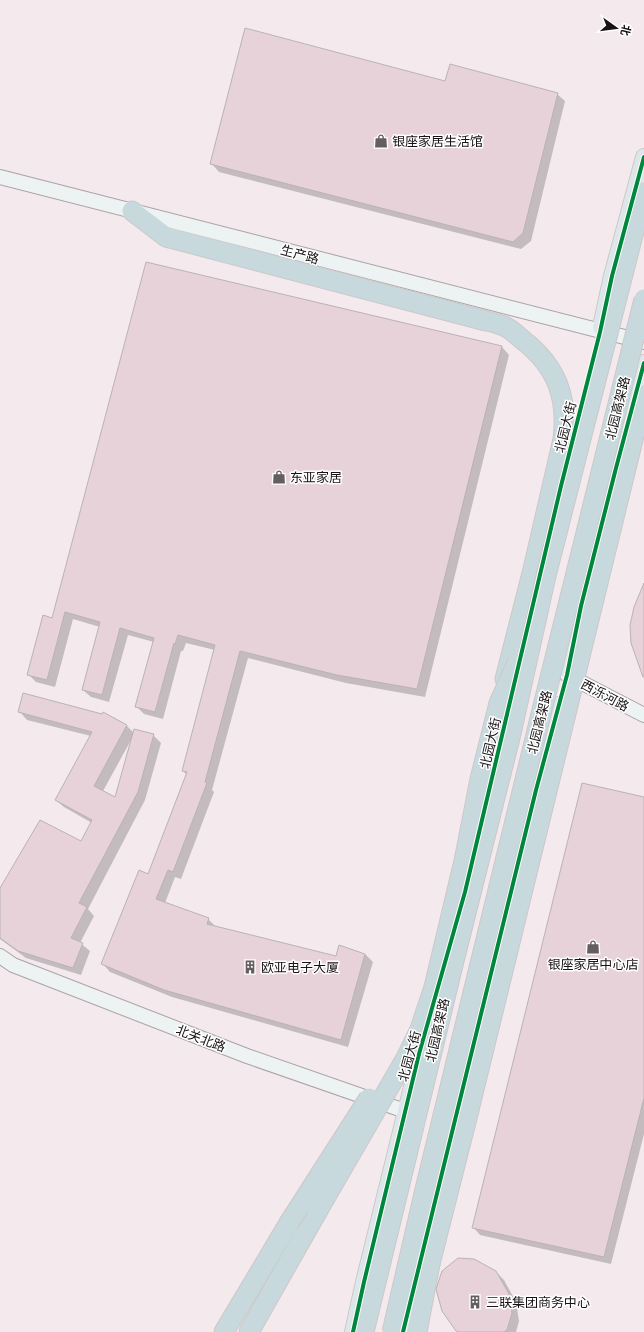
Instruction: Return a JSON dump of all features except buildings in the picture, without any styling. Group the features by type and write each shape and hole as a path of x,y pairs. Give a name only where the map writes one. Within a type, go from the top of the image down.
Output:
{"highway":[{"name":"北园高架路","path":"364,1332 474,879 510,738 546,576 644,192"},
{"path":"132,211 166,238 505,327 528,344 551,370 560,390 564,407 565,421 563,439 533,569 480,779 464,861 434,986 420,1029 406,1058 250,1332"},
{"name":"北园高架路","path":"392,1332 426,1186 644,299"},
{"path":"417,1332 430,1264 644,395"},
{"path":"570,699 576,572"},
{"path":"499,703 516,667 546,576"},
{"path":"474,879 480,779"},
{"path":"497,896 545,800"},
{"path":"224,1332 289,1223 400,1050 434,986"},
{"path":"428,1332 430,1264"}],"main road":[{"name":"北园大街","path":"353,1332 419,1054 465,892 561,486 600,332 612,276 644,157"},
{"name":"生产路","path":"0,177 600,332 644,342"},
{"path":"403,1332 536,790 567,675 587,583 644,363"},
{"name":"西泺河路","path":"567,675 644,715"},
{"name":"北关北路","path":"0,956 13,965 247,1056 405,1111"}],"cycle path":[{"path":"353,1332 419,1054 465,892 561,486 600,332 612,276 644,157"},
{"path":"403,1332 536,790 567,675 581,606 644,363"}],"place":[{"name":"银座家居生活馆","path":"381,141"},
{"name":"东亚家居","path":"279,477"},
{"name":"银座家居中心店","path":"593,947"},
{"name":"欧亚电子大厦","path":"250,967"},
{"name":"三联集团商务中心","path":"475,1302"}]}
